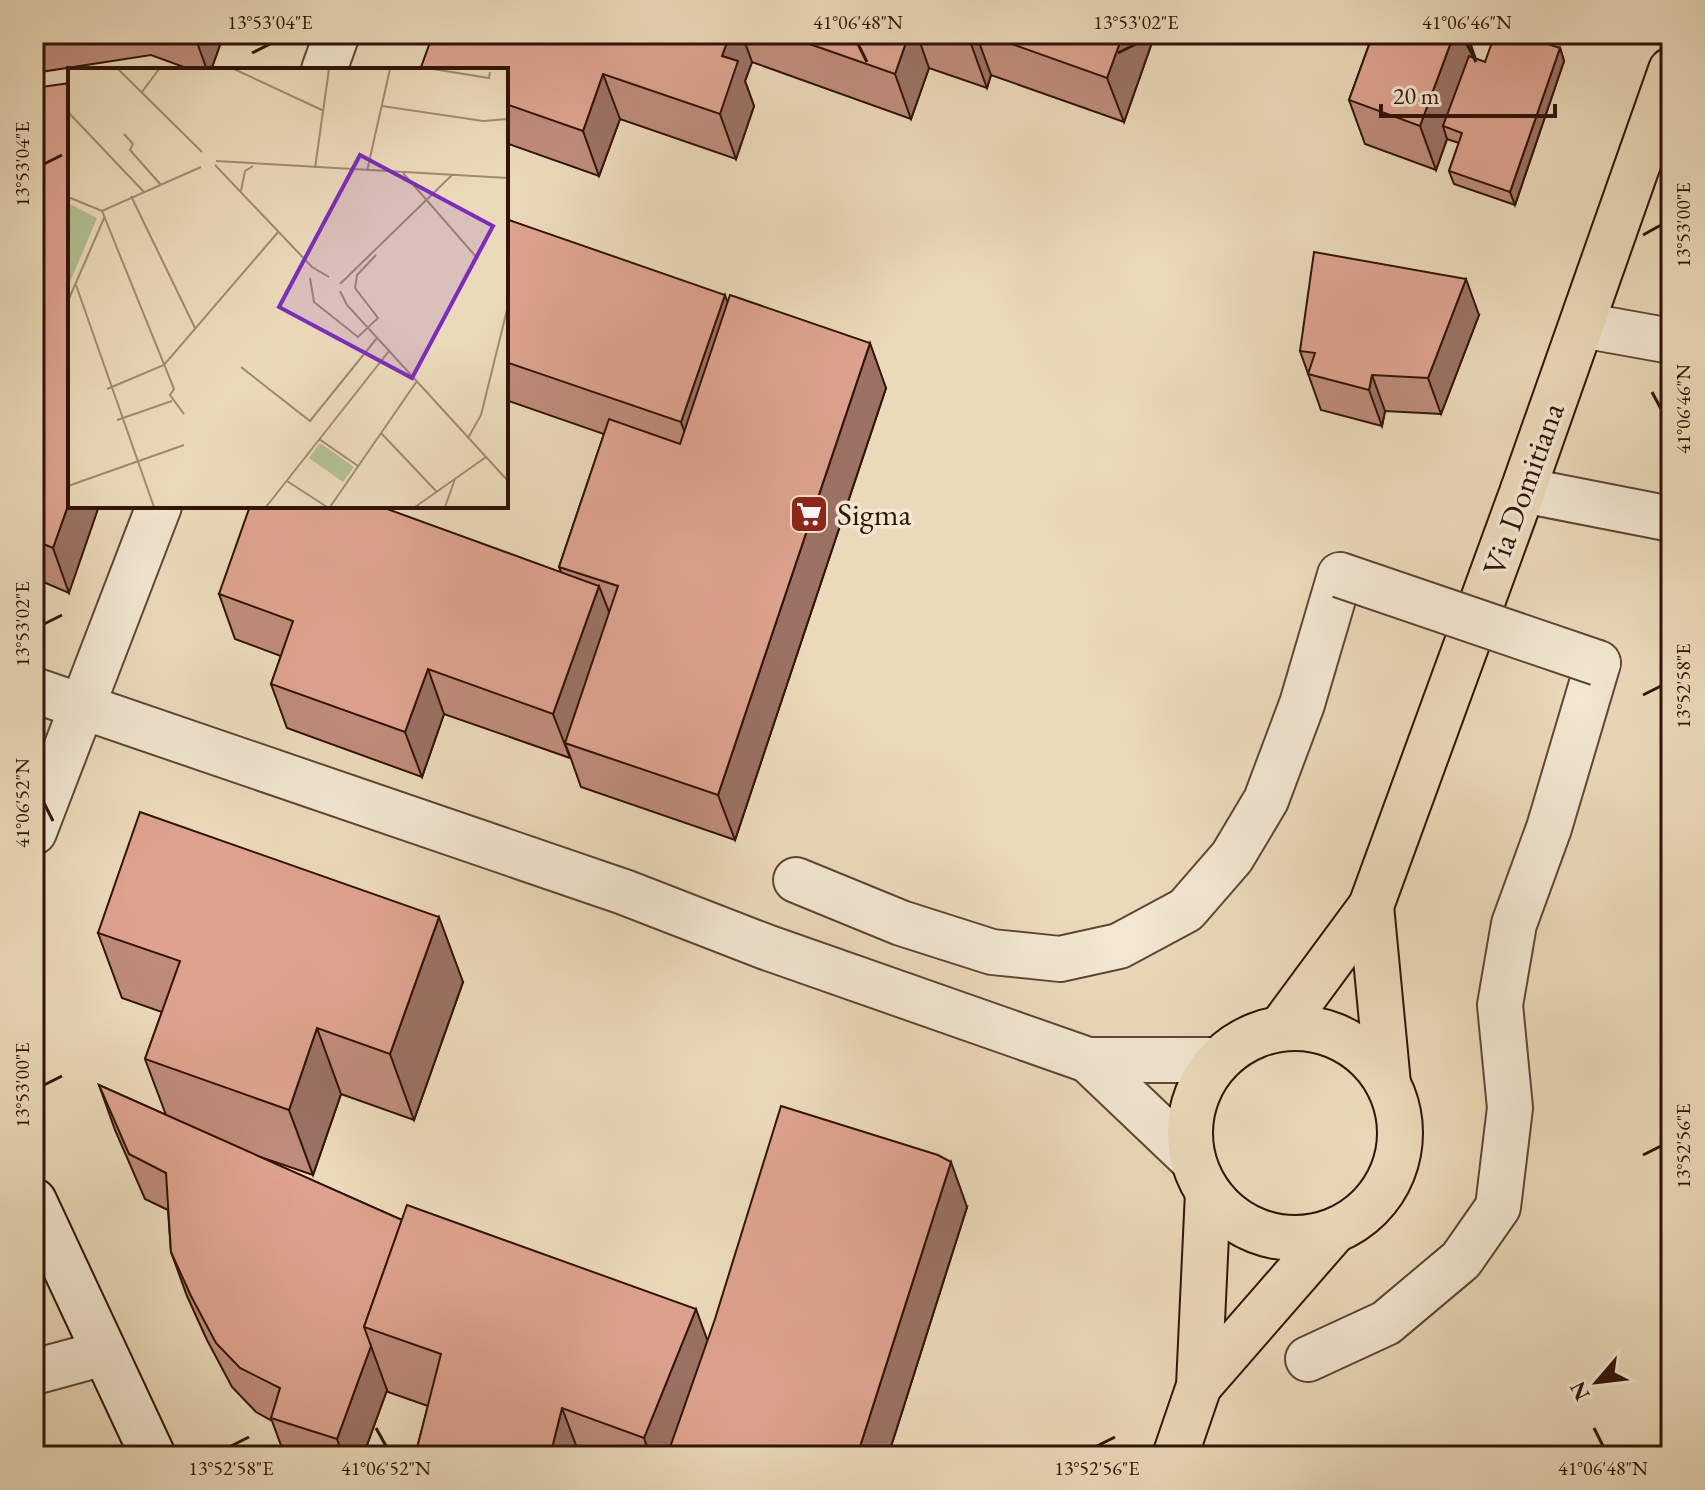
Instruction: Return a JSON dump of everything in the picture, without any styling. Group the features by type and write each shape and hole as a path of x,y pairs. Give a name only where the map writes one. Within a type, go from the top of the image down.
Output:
{"main road":[{"name":"Via Domitiana","path":"1281,1028 1371,906 1523,490 1671,70"},
{"name":"Via Domitiana","path":"1371,906 1388,1084"},
{"path":"1175,1456 1199,1386 1200,1176 1189,1124 1198,1090 1218,1060 1247,1039 1281,1028 1313,1029 1343,1039 1369,1059 1388,1084 1400,1118 1399,1153 1387,1186 1364,1213 1334,1231 1300,1239 1264,1234 1233,1218 1200,1176"},
{"path":"1199,1386 1334,1231"}],"street":[{"path":"325,68 337,34"},
{"path":"1582,325 1671,341"},
{"path":"1523,490 1671,519"},
{"path":"34,832 158,508"},
{"path":"796,880 901,923 992,952 1060,959 1119,946 1186,910 1232,857 1266,800 1302,704 1340,575 1598,663 1549,828 1514,924 1500,1005 1510,1108 1498,1207 1461,1260 1386,1323 1308,1359"},
{"path":"34,690 624,892 766,947 1088,1060 1218,1060"},
{"path":"1088,1060 1200,1176"},
{"path":"34,1201 153,1456"},
{"path":"34,1372 104,1353"}],"building":[{"path":"433,34 730,34 722,56 738,61 720,114 603,74 583,131 508,105 508,68 421,68"},
{"path":"781,34 909,34 895,74"},
{"path":"943,34 974,34 971,44"},
{"path":"984,34 1123,34 1107,78"},
{"path":"1373,34 1454,34 1420,126 1349,100"},
{"path":"1495,34 1517,34 1560,48 1510,192 1449,171 1462,133 1443,126 1469,56 1485,62"},
{"path":"68,83 68,506 53,548 34,540 34,88"},
{"path":"508,220 725,295 681,422 508,363"},
{"path":"1314,252 1466,279 1428,378 1372,375 1369,390 1308,374 1315,353 1300,351"},
{"path":"730,295 870,343 718,795 565,743 618,586 559,567 609,419 680,444"},
{"path":"249,508 384,508 599,586 553,714 428,669 405,732 271,684 293,621 219,594"},
{"path":"140,812 439,917 390,1054 317,1028 289,1110 145,1059 180,961 98,933"},
{"path":"99,1085 402,1220 364,1327 371,1346 337,1439 271,1418 280,1388 240,1368 216,1343 171,1252 166,1173 129,1154"},
{"path":"781,1106 938,1155 951,1162 857,1456 667,1456 715,1319"},
{"path":"407,1205 696,1309 644,1438 562,1408 550,1456 429,1456 416,1452 441,1354 364,1327"}],"place":[{"name":"Sigma","path":"809,514"}]}
